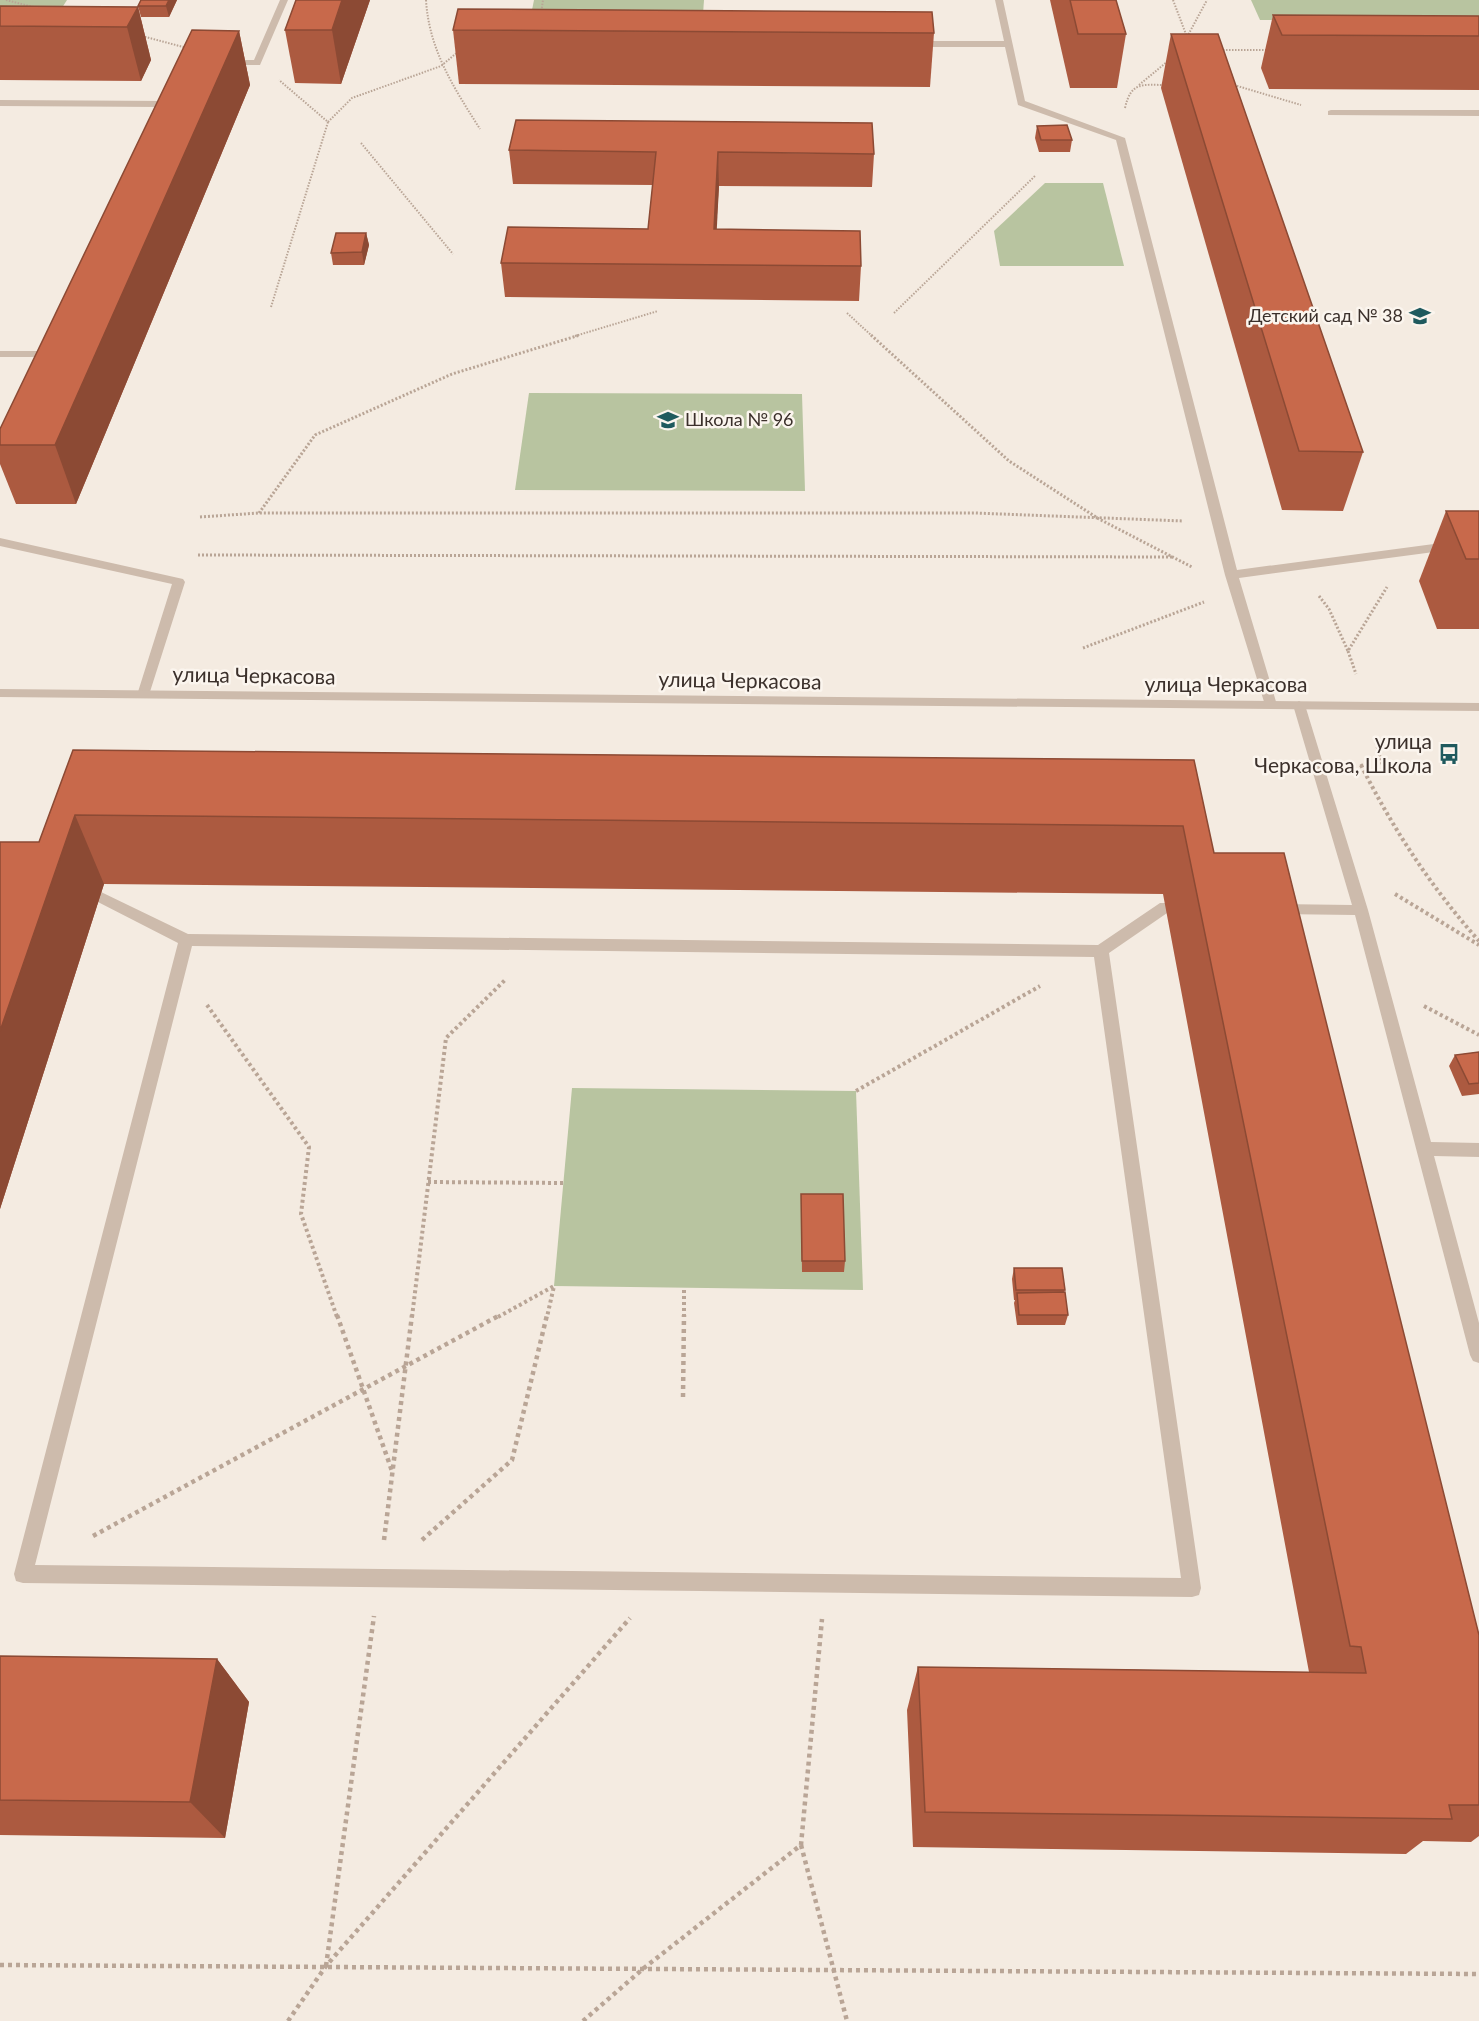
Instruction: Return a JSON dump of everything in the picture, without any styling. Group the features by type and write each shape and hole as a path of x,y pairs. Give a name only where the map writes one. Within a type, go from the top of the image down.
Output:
{"street":[{"path":"210,63 257,63 284,0"},
{"path":"999,0 1021,103 1120,138 1231,575 1271,705"},
{"path":"901,44 1007,44"},
{"path":"156,124 171,94"},
{"path":"0,102 166,104"},
{"path":"1331,113 1479,113"},
{"path":"0,354 47,354"},
{"path":"0,542 179,582 143,695"},
{"path":"1231,575 1479,542"},
{"name":"улица Черкасова","path":"0,693 1479,707"},
{"path":"1299,705 1361,910 1479,1355"},
{"path":"100,897 186,940 1101,951 1165,908"},
{"path":"1258,909 1361,910"},
{"path":"186,940 23,1574 1192,1588 1101,951"},
{"path":"1425,1149 1479,1150"}],"path":[{"path":"6,0 40,9"},
{"path":"426,0 426,25 441,66 480,129"},
{"path":"539,21 543,0"},
{"path":"1173,0 1187,37"},
{"path":"1184,43 1207,0"},
{"path":"139,35 194,49"},
{"path":"271,307 328,122 352,98 441,66 456,52 468,50"},
{"path":"1216,50 1276,50"},
{"path":"1120,138 1128,94 1174,55"},
{"path":"257,63 328,122"},
{"path":"1233,84 1331,113"},
{"path":"1139,85 1174,85"},
{"path":"361,143 453,254"},
{"path":"894,313 1036,175"},
{"path":"259,513 315,435 452,375 658,310"},
{"path":"848,313 1009,461 1099,519 1235,590"},
{"path":"200,517 259,513 975,513 1217,522"},
{"path":"1348,651 1409,551"},
{"path":"188,555 1173,558"},
{"path":"1297,566 1329,609 1356,675"},
{"path":"1083,648 1235,590"},
{"path":"1374,737 1382,764"},
{"path":"1361,764 1385,815 1436,892 1479,943"},
{"path":"1348,866 1479,943"},
{"path":"326,1966 393,1472 446,1038 541,944"},
{"path":"856,1091 1101,951"},
{"path":"179,966 309,1147 301,1214 393,1472"},
{"path":"1381,984 1479,1035"},
{"path":"428,1182 563,1183"},
{"path":"85,1540 554,1286 513,1460 379,1578"},
{"path":"683,1397 684,1288"},
{"path":"288,2021 326,1966 662,1581"},
{"path":"826,1584 801,1845 847,2021"},
{"path":"583,2021 644,1968 801,1845"},
{"path":"0,1965 1479,1974"}],"green space":[{"path":"0,0 67,0 58,14 0,13"},
{"path":"534,0 704,0 703,14 531,15"},
{"path":"1251,0 1479,0 1479,21 1260,20"},
{"path":"1045,183 1103,183 1124,266 1000,266 994,231"},
{"path":"529,393 802,394 805,491 515,490"},
{"path":"572,1088 856,1091 863,1290 554,1286"}],"building":[{"path":"141,0 169,0 166,6 138,6"},
{"path":"296,0 342,0 332,30 285,30"},
{"path":"1070,0 1116,0 1126,34 1078,34"},
{"path":"0,6 138,7 127,27 0,26"},
{"path":"458,9 932,12 934,33 453,30"},
{"path":"1273,15 1479,16 1479,36 1282,35"},
{"path":"192,30 239,31 55,445 0,445 0,429"},
{"path":"1171,34 1218,34 1363,452 1299,451"},
{"path":"516,120 872,123 874,154 718,152 714,229 860,231 861,266 501,263 508,227 648,229 656,152 509,150"},
{"path":"1067,125 1072,140 1041,140 1037,126"},
{"path":"336,233 366,233 362,252 331,253"},
{"path":"1446,511 1479,511 1479,559 1466,559"},
{"path":"73,750 1194,760 1214,853 1284,853 1479,1635 1479,1805 1449,1805 1452,1819 925,1812 918,1667 1366,1673 1361,1647 1350,1646 1183,826 75,815 0,1031 0,842 39,842"},
{"path":"1479,1052 1479,1083 1469,1084 1455,1055"},
{"path":"801,1194 843,1194 845,1261 802,1261"},
{"path":"1014,1268 1062,1268 1065,1290 1016,1290"},
{"path":"1065,1292 1068,1315 1019,1315 1017,1293"},
{"path":"0,1656 217,1659 190,1802 0,1800"}],"place":[{"name":"Детский сад № 38","path":"1420,316"},
{"name":"Школа № 96","path":"668,420"},
{"name":"улица Черкасова, Школа","path":"1449,754"}]}
